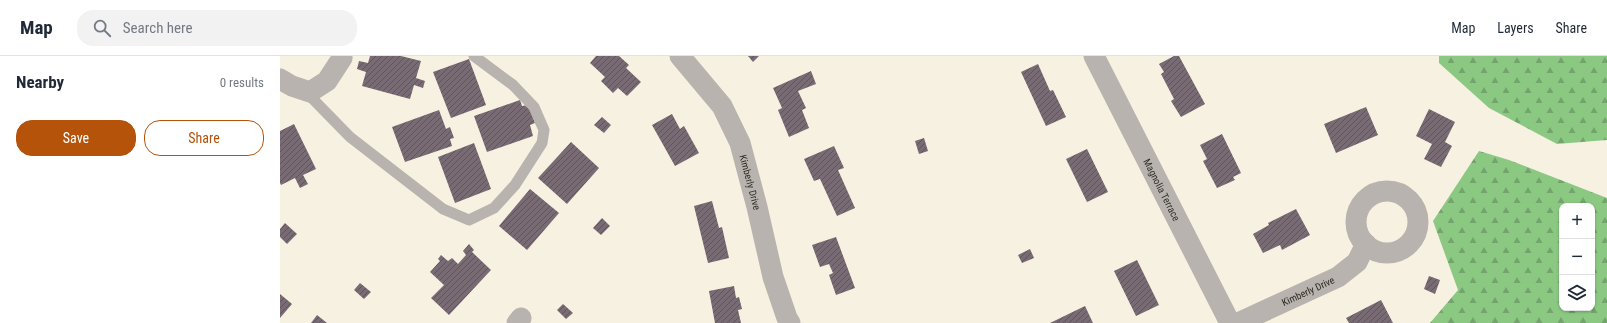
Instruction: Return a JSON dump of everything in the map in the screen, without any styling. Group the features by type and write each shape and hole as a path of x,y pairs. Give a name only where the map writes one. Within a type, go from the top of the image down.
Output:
{"street":[{"path":"280,79 292,86 310,92 327,81 342,58 341,56"},
{"name":"Kimberly Drive","path":"680,56 722,106 740,143 757,208 772,277 790,323"},
{"name":"Magnolia Terrace","path":"1094,56 1230,323"},
{"name":"Kimberly Drive","path":"1238,323 1338,277 1357,262 1366,244"}],"lane":[{"path":"304,90 350,137 443,209 470,220 494,208 515,185 542,143 544,130 534,108 513,85 474,56"}],"green space":[{"path":"1439,56 1607,56 1607,140 1557,144 1489,108 1439,63"},
{"path":"1479,151 1509,160 1607,198 1607,323 1430,323 1458,290 1433,221"}],"building":[{"path":"370,56 401,56 421,61 416,78 425,81 423,88 414,85 410,99 362,86 366,72 357,69 359,61 368,63"},
{"path":"596,56 619,56 629,65 626,68 641,82 627,96 618,88 613,93 601,81 605,77 590,63"},
{"path":"748,56 759,56 753,62"},
{"path":"1174,56 1179,56 1205,104 1181,117 1171,101 1174,99 1161,74 1164,72 1159,64"},
{"path":"469,59 486,105 451,118 433,72"},
{"path":"1038,64 1050,91 1053,90 1066,117 1046,126 1021,72"},
{"path":"811,71 816,84 798,91 806,108 802,110 809,128 789,137 778,110 782,108 773,88"},
{"path":"520,100 522,106 529,105 535,123 530,125 533,136 487,152 474,116"},
{"path":"1366,107 1378,135 1336,153 1324,124"},
{"path":"1429,109 1455,122 1445,142 1452,146 1441,167 1424,159 1432,144 1416,136"},
{"path":"439,110 446,129 450,127 454,138 450,139 452,146 405,162 392,127"},
{"path":"672,114 680,129 684,126 699,153 675,166 652,125"},
{"path":"602,117 611,125 604,133 594,125"},
{"path":"294,124 316,169 303,175 308,184 300,188 295,178 281,185 280,183 280,131"},
{"path":"1222,134 1241,173 1233,177 1235,180 1217,188 1203,161 1207,159 1200,145"},
{"path":"924,138 928,151 919,154 915,141"},
{"path":"571,142 599,168 567,204 538,178"},
{"path":"474,143 491,189 455,203 438,157"},
{"path":"834,146 844,168 838,170 855,208 837,216 820,179 814,181 804,159"},
{"path":"1087,149 1108,192 1087,202 1066,159"},
{"path":"530,189 559,213 527,250 499,226"},
{"path":"712,201 719,228 722,227 729,258 708,263 694,206"},
{"path":"1296,209 1310,235 1282,250 1280,245 1263,253 1253,234 1269,225 1268,223"},
{"path":"602,218 610,226 601,235 593,228"},
{"path":"285,223 297,234 287,244 280,237 280,229"},
{"path":"836,237 855,288 836,295 829,275 833,273 829,264 820,267 812,245"},
{"path":"469,244 474,250 472,252 491,270 449,315 431,298 444,285 430,272 440,261 438,259 441,255 448,261 452,258 458,264 466,255 463,251"},
{"path":"1030,249 1034,258 1022,263 1018,255"},
{"path":"1137,260 1159,305 1136,316 1114,271"},
{"path":"1429,276 1440,280 1435,294 1424,289"},
{"path":"360,283 371,292 364,299 354,290"},
{"path":"734,286 736,298 739,297 742,309 738,310 741,323 715,323 709,291"},
{"path":"280,294 292,304 280,318"},
{"path":"1381,300 1393,323 1349,323 1346,318"},
{"path":"563,304 573,313 566,319 557,310"},
{"path":"1085,306 1093,323 1050,323"},
{"path":"317,315 327,323 311,323"}]}
